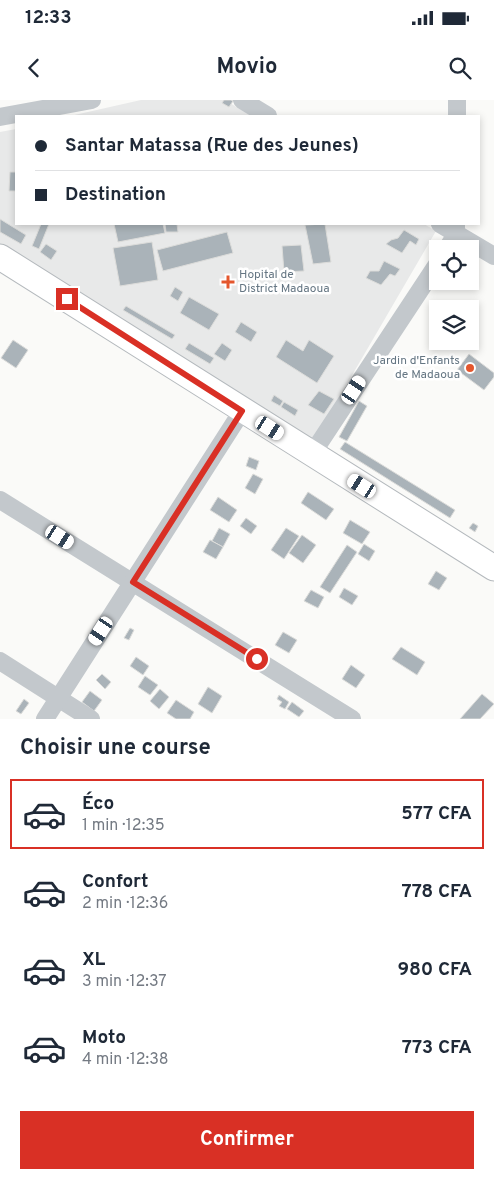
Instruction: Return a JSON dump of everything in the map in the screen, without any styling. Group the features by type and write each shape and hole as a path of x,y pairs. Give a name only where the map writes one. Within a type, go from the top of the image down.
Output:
{"highway":[{"path":"0,257 494,568"}],"street":[{"path":"0,117 92,100"},
{"path":"242,100 266,115"},
{"path":"457,100 457,115"},
{"path":"441,225 453,236 494,256"},
{"path":"312,454 429,277"},
{"path":"45,719 242,411"},
{"path":"0,500 352,719"},
{"path":"0,661 91,719"}],"shaded area":[{"path":"141,100 225,100 249,115 74,115"},
{"name":"Hopital de District Madaoua","path":"15,129 15,225 426,225 436,231 429,240 429,243 312,444 0,254 0,132"}],"building":[{"path":"224,100 233,101 229,107 222,103"},
{"path":"10,172 15,172 15,191 9,191"},
{"path":"0,219 26,235 21,244 0,232"},
{"path":"41,225 49,225 39,249 32,246"},
{"path":"114,225 163,225 165,233 118,242"},
{"path":"165,225 177,225 178,232 166,232"},
{"path":"305,225 325,225 331,262 313,264"},
{"path":"404,230 419,239 416,245 410,241 402,253 386,244 398,238"},
{"path":"227,232 233,253 163,271 157,250"},
{"path":"152,242 158,280 120,286 113,248"},
{"path":"46,244 57,251 51,260 40,252"},
{"path":"301,245 304,271 284,272 282,246"},
{"path":"384,261 400,269 395,276 390,274 381,285 366,278 370,271 379,271"},
{"path":"175,287 183,292 178,301 170,296"},
{"path":"189,297 219,314 209,330 180,313"},
{"path":"126,306 175,335 172,339 123,310"},
{"path":"241,322 257,332 251,342 235,332"},
{"path":"13,340 28,350 16,368 1,358"},
{"path":"286,340 303,351 309,340 334,356 317,383 276,357"},
{"path":"189,343 214,358 210,364 185,349"},
{"path":"222,343 232,350 225,361 214,354"},
{"path":"469,354 494,373 494,377 484,390 457,370"},
{"path":"319,391 334,399 324,414 308,405"},
{"path":"274,395 283,401 280,406 271,401"},
{"path":"359,401 367,406 347,441 339,437"},
{"path":"284,402 298,410 295,416 281,407"},
{"path":"345,442 455,510 450,518 340,449"},
{"path":"249,457 259,461 256,470 246,466"},
{"path":"253,474 263,479 255,494 245,488"},
{"path":"308,492 334,509 326,520 301,503"},
{"path":"218,497 237,510 229,522 210,510"},
{"path":"246,518 257,526 251,534 240,526"},
{"path":"350,520 370,532 362,544 343,533"},
{"path":"473,523 478,526 475,532 469,528"},
{"path":"219,528 230,534 223,547 212,541"},
{"path":"286,528 299,536 284,559 271,550"},
{"path":"302,535 316,545 303,563 289,553"},
{"path":"210,540 223,547 216,559 203,552"},
{"path":"364,544 375,551 369,561 358,554"},
{"path":"347,545 357,552 330,593 320,587"},
{"path":"436,571 447,578 439,590 428,584"},
{"path":"344,588 358,596 352,605 339,597"},
{"path":"311,590 324,597 318,608 304,601"},
{"path":"130,628 134,630 129,640 124,638"},
{"path":"283,632 297,640 289,653 275,645"},
{"path":"401,647 425,662 417,675 392,659"},
{"path":"136,657 149,666 143,675 130,666"},
{"path":"351,665 365,675 356,688 342,679"},
{"path":"102,674 111,682 105,689 96,680"},
{"path":"145,676 158,685 150,695 138,687"},
{"path":"208,687 222,696 212,713 198,704"},
{"path":"160,689 169,697 159,709 150,701"},
{"path":"90,691 102,700 94,711 82,702"},
{"path":"482,694 494,704 480,719 460,719"},
{"path":"279,695 289,702 285,709 279,706 282,702 277,699"},
{"path":"24,699 29,703 21,714 16,711"},
{"path":"176,700 194,712 190,719 176,719 167,713"},
{"path":"292,702 304,711 299,717 287,709"}],"place":[{"name":"Hopital de District Madaoua","path":"228,282"},
{"name":"Jardin d'Enfants de Madaoua","path":"470,368"}],"route":[{"path":"67,299 242,411 133,582 257,659"}]}
